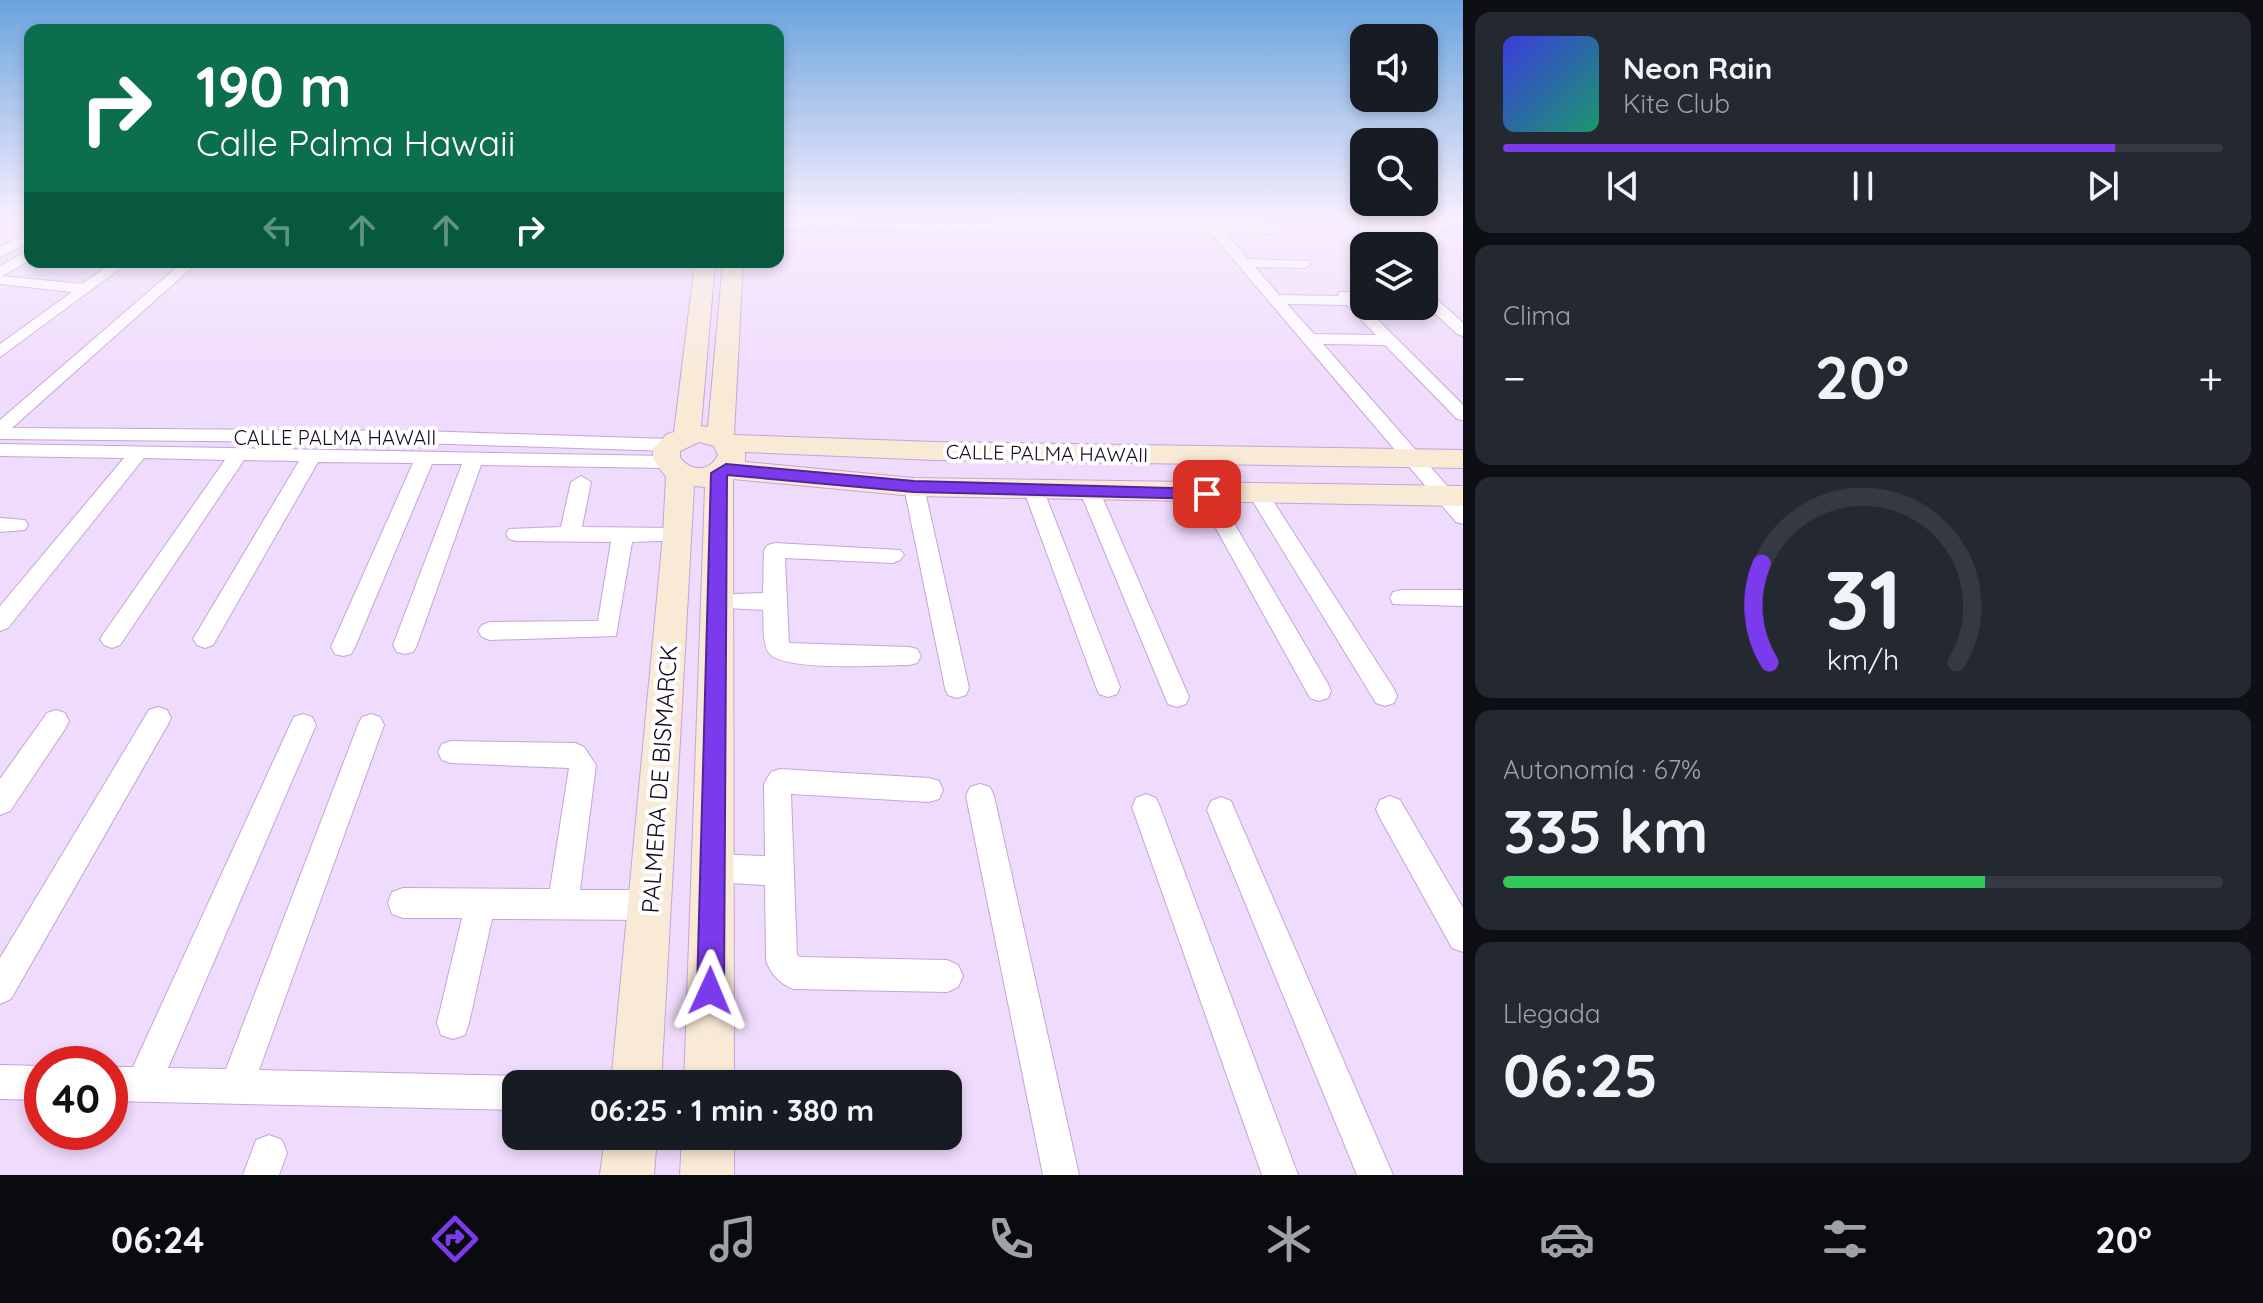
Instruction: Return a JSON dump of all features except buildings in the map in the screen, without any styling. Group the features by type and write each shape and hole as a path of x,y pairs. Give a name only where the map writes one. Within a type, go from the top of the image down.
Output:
{"street":[{"path":"0,352 106,274"},
{"path":"0,431 178,274"},
{"name":"PALMERA DE BISMARCK","path":"637,1070 678,535 675,454 703,274"},
{"path":"709,1070 717,601 732,274"},
{"path":"1253,274 1412,458 1457,503"},
{"path":"0,280 85,289"},
{"path":"1275,299 1348,298 1463,415"},
{"path":"1438,308 1463,331"},
{"path":"0,330 27,332"},
{"path":"1309,339 1389,340"},
{"name":"CALLE PALMA HAWAII","path":"0,431 420,437 675,454"},
{"path":"698,434 723,456 693,477 675,454 698,434"},
{"name":"CALLE PALMA HAWAII","path":"0,450 473,461 675,454"},
{"name":"CALLE PALMA HAWAII","path":"723,456 935,451 1463,459"},
{"path":"0,622 139,452"},
{"path":"112,639 238,455"},
{"name":"CALLE PALMA HAWAII","path":"723,456 914,487 1457,503"},
{"path":"205,639 311,457"},
{"path":"343,647 424,460"},
{"path":"405,645 473,461"},
{"path":"570,535 581,482"},
{"path":"914,487 957,688"},
{"path":"1034,491 1108,687"},
{"path":"1090,492 1177,697"},
{"path":"1207,494 1319,691"},
{"path":"1259,495 1385,696"},
{"path":"516,534 678,535"},
{"path":"490,631 608,630 623,535"},
{"path":"893,555 775,550 774,602 778,648 781,652 909,656"},
{"path":"1401,598 1463,598"},
{"path":"717,601 774,602"},
{"path":"0,988 158,718"},
{"path":"0,802 56,721"},
{"path":"128,1081 303,725"},
{"path":"236,1087 371,725"},
{"path":"451,752 575,755 580,759 583,765 563,904"},
{"path":"929,790 780,781 775,788 782,961 793,973 947,976"},
{"path":"980,796 1061,1175"},
{"path":"1146,807 1280,1175"},
{"path":"1390,809 1463,937"},
{"path":"1221,810 1375,1175"},
{"path":"712,868 778,871"},
{"path":"403,903 649,905"},
{"path":"453,1023 480,904"},
{"path":"0,1082 24,1083"},
{"path":"128,1085 502,1093"},
{"path":"627,1175 630,1150"},
{"path":"707,1175 708,1150"}],"route":[{"path":"710,991 719,473 726,469 914,487 1207,494"}]}
